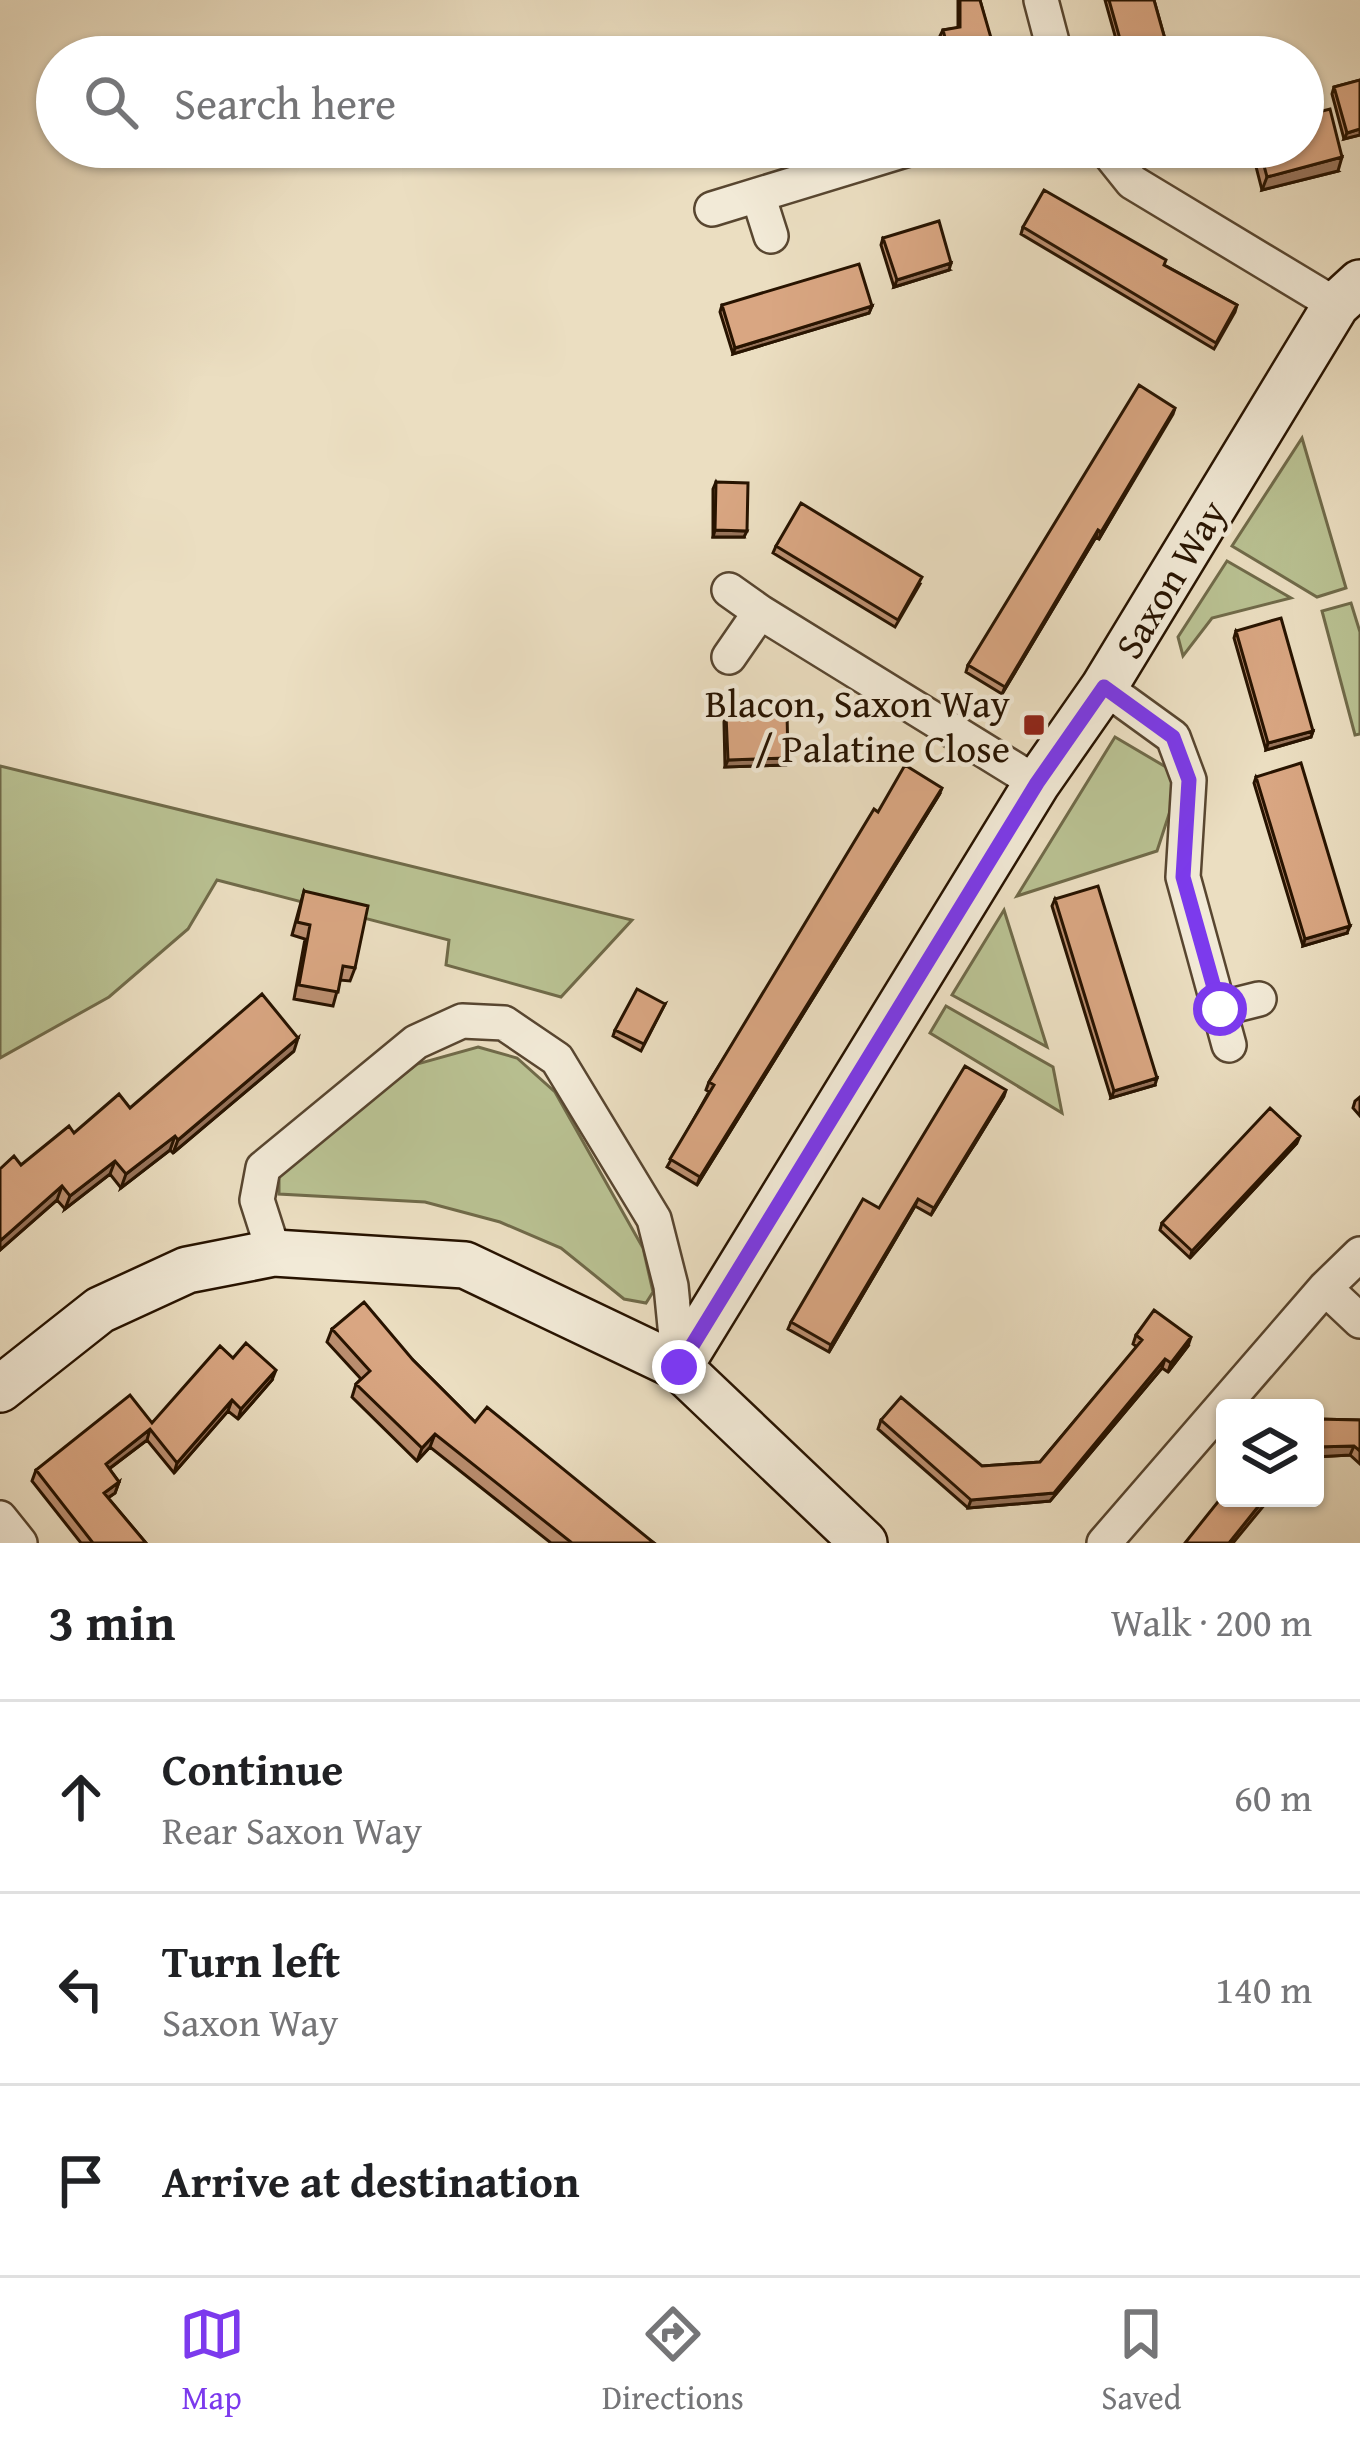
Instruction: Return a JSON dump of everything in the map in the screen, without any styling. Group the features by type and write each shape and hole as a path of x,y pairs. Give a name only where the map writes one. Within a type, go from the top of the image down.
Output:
{"street":[{"path":"1041,0 1050,36"},
{"path":"712,209 846,168"},
{"path":"1121,168 1132,182 1348,294"},
{"path":"758,195 771,236"},
{"name":"Saxon Way","path":"679,1367 1037,783 1104,687 1348,294"},
{"path":"728,590 1037,783"},
{"path":"728,657 760,613"},
{"path":"1104,687 1173,737 1189,780 1183,877 1229,1045"},
{"path":"1220,1009 1259,999"},
{"path":"274,1253 256,1200 262,1168 416,1042 462,1021 503,1023 557,1058 653,1219 670,1286 679,1367"},
{"path":"0,1389 100,1310 187,1270 274,1253 465,1265 679,1367 864,1543"},
{"path":"1103,1543 1360,1254"},
{"path":"1325,1288 1360,1321"},
{"path":"0,1518 20,1543"}],"green space":[{"path":"1302,438 1346,588 1317,597 1232,546"},
{"path":"1227,561 1291,598 1212,618 1183,656 1178,637"},
{"path":"1351,603 1360,632 1360,734 1355,735 1322,611"},
{"path":"1115,737 1171,770 1174,799 1157,851 1017,896"},
{"path":"0,766 632,920 561,997 446,965 449,940 217,880 188,929 109,997 0,1058"},
{"path":"1004,910 1047,1047 952,995"},
{"path":"946,1006 1053,1067 1062,1113 930,1033"},
{"path":"478,1047 517,1058 555,1092 643,1248 653,1292 646,1303 624,1299 561,1248 500,1222 425,1202 279,1194 279,1172 417,1064"}],"building":[{"path":"960,0 980,0 990,36 945,36 943,30 960,27"},
{"path":"1109,0 1154,0 1164,36 1119,36"},
{"path":"1360,80 1360,129 1347,133 1334,87"},
{"path":"1330,109 1342,157 1324,162 1324,111"},
{"path":"1265,168 1301,168 1267,177"},
{"path":"1044,190 1237,305 1216,343 1023,227"},
{"path":"939,221 951,263 897,280 883,238"},
{"path":"859,264 872,306 735,348 722,305"},
{"path":"1139,385 1175,408 1005,687 968,665"},
{"path":"716,482 748,483 747,531 715,530"},
{"path":"801,503 922,577 898,620 776,546"},
{"path":"1281,618 1313,731 1268,743 1236,631"},
{"path":"787,713 788,758 728,760 726,715"},
{"path":"1301,763 1350,926 1305,939 1256,777"},
{"path":"905,765 942,788 700,1177 670,1159 714,1085 709,1082"},
{"path":"1098,886 1157,1078 1114,1091 1055,899"},
{"path":"304,891 368,906 355,968 343,966 338,992 299,985 310,925 297,922"},
{"path":"637,989 665,1004 644,1044 615,1030"},
{"path":"262,994 298,1038 178,1140 175,1136 126,1174 115,1161 70,1196 62,1186 0,1241 0,1169 14,1156 21,1165 69,1126 74,1133 119,1094 130,1108"},
{"path":"965,1066 1006,1090 934,1208 918,1199 831,1345 791,1322 863,1199 879,1208"},
{"path":"1270,1108 1300,1136 1192,1251 1162,1223"},
{"path":"364,1302 475,1422 487,1407 654,1543 572,1543 435,1434 422,1448 356,1384 370,1371 332,1329"},
{"path":"1154,1310 1191,1337 1171,1363 1165,1359 1054,1493 971,1500 881,1420 901,1397 982,1466 1040,1462 1142,1340 1136,1335"},
{"path":"246,1343 276,1370 241,1409 232,1400 177,1463 150,1429 106,1464 119,1482 104,1493 146,1543 93,1543 36,1470 130,1395 152,1423 220,1346 233,1358"},
{"path":"1324,1419 1360,1420 1360,1451 1354,1446 1324,1447"},
{"path":"1216,1504 1258,1507 1229,1543 1185,1543"}],"place":[{"name":"Blacon, Saxon Way / Palatine Close","path":"1034,725"}],"route":[{"path":"679,1367 1037,783 1104,687 1173,737 1189,780 1183,877 1220,1009"}]}
